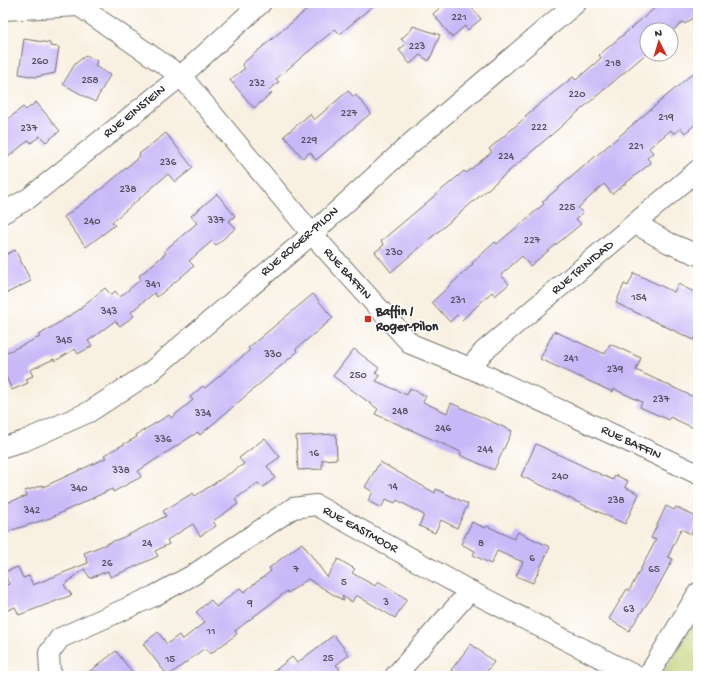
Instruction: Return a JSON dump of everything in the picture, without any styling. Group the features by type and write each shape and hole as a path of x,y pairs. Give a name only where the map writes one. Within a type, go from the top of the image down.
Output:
{"street":[{"name":"RUE EINSTEIN","path":"3,213 29,198 181,76 261,3"},
{"name":"RUE ROGER-PILON","path":"3,447 24,441 89,412 149,373 249,286 312,234 410,143 576,3"},
{"name":"RUE BAFFIN","path":"3,10 79,6 181,76 312,234 411,344 470,368 698,474"},
{"name":"RUE TRINIDAD","path":"470,368 484,351 698,170"},
{"path":"636,224 669,243 698,255"},
{"name":"RUE EASTMOOR","path":"53,676 50,673 49,653 60,638 154,596 193,575 293,508 316,505 470,591 636,676"},
{"path":"395,676 470,591"},
{"path":"648,676 698,592"}],"green space":[{"path":"698,616 698,676 662,676"}],"building":[{"path":"315,3 376,3 340,34 335,29 276,79 279,82 269,90 272,93 254,108 230,80 245,68 242,64"},
{"path":"445,3 468,3 481,19 468,30 465,26 452,37 433,14"},
{"path":"661,3 698,3 698,14 685,24 683,22 679,25 679,22 639,22 639,60 391,272 375,252 384,245 381,241 464,171 466,173 492,152 489,149 526,117 525,116 573,77 576,80 601,58 599,55"},
{"path":"413,26 440,35 429,61 420,55 410,64 399,50 406,44 401,39 411,30"},
{"path":"24,39 50,43 50,46 59,47 55,73 36,77 19,74"},
{"path":"86,55 97,61 95,66 110,75 95,102 63,84 75,64"},
{"path":"698,69 698,122 685,133 681,128 674,134 671,130 649,148 653,153 647,158 651,163 612,194 604,184 578,208 583,213 576,219 581,224 530,266 522,256 501,275 509,284 495,296 492,292 462,320 457,315 450,322 432,302 495,242 497,244 544,204 542,202"},
{"path":"348,91 354,97 356,95 371,113 316,160 310,152 303,158 284,136 310,114 314,120"},
{"path":"36,102 60,131 46,142 40,136 31,143 29,140 3,161 3,123 23,107 26,110"},
{"path":"166,133 193,168 175,182 168,174 112,222 115,225 86,247 64,217 105,186 140,156 139,154"},
{"path":"217,194 235,216 229,221 236,228 216,245 212,241 189,261 194,266 157,297 154,293 131,312 134,316 120,326 115,321 88,341 92,346 78,354 75,349 55,361 54,359 30,370 33,376 26,379 28,383 12,390 3,370 3,354 40,337 39,335 82,308 81,307 105,288 111,295 115,291 120,297 141,279 139,276 166,253 164,251 197,223 191,216"},
{"path":"15,250 31,281 3,295 3,256"},
{"path":"634,273 674,292 678,284 698,294 698,332 694,340 616,303 624,284 628,286"},
{"path":"313,294 333,318 296,349 297,352 200,435 198,432 138,471 141,477 113,492 112,489 50,518 3,533 3,504 27,496 25,491 43,485 43,487 106,458 104,455 137,437 136,435 169,415 171,418 193,400 190,397 203,386 205,388 250,350 248,348"},
{"path":"554,331 605,354 610,344 641,358 636,370 698,399 698,430 670,417 669,420 640,407 642,402 614,389 613,392 540,359"},
{"path":"354,349 379,368 375,373 380,376 376,381 407,395 410,388 426,396 423,402 447,413 451,403 512,431 494,470 460,455 461,452 375,414 378,409 333,376"},
{"path":"336,434 337,459 322,460 322,469 298,470 296,436"},
{"path":"265,438 280,457 267,466 275,478 262,488 258,483 235,499 238,504 213,521 216,526 200,536 193,524 167,540 169,544 155,551 158,556 130,569 110,577 108,571 90,578 84,569 64,585 72,595 19,615 15,607 3,612 3,586 9,584 4,572 18,567 23,578 29,576 33,585 88,563 84,553 124,537 166,516 163,511 193,493 195,496 244,464 239,458"},
{"path":"536,444 613,480 615,475 628,481 625,487 639,494 625,524 521,476"},
{"path":"380,462 435,493 436,489 468,504 457,528 441,520 435,533 419,526 424,515 397,500 395,503 386,499 381,508 368,501 373,492 365,487"},
{"path":"666,506 674,510 676,507 698,518 691,534 681,529 668,557 673,559 656,590 629,631 609,619 627,589 629,591 656,540 651,538"},
{"path":"472,522 485,528 487,526 514,539 518,532 550,547 533,583 516,576 523,562 497,551 491,564 473,555 475,551 461,544"},
{"path":"302,543 327,577 338,559 355,569 352,573 375,586 378,581 407,599 395,618 356,595 352,602 342,596 344,601 308,579 288,593 287,591 235,631 237,634 210,654 205,648 168,676 143,644 158,632 167,644 179,635 182,640 205,622 196,612 211,600 216,607 240,588 244,592 271,571 269,568"},
{"path":"334,635 349,655 336,665 340,669 331,676 268,676 292,657 297,663"},
{"path":"471,644 494,662 483,676 459,676 451,670"},
{"path":"116,651 135,676 84,676"}],"place":[{"name":"Baffin / Roger-Pilon","path":"368,319"}]}
